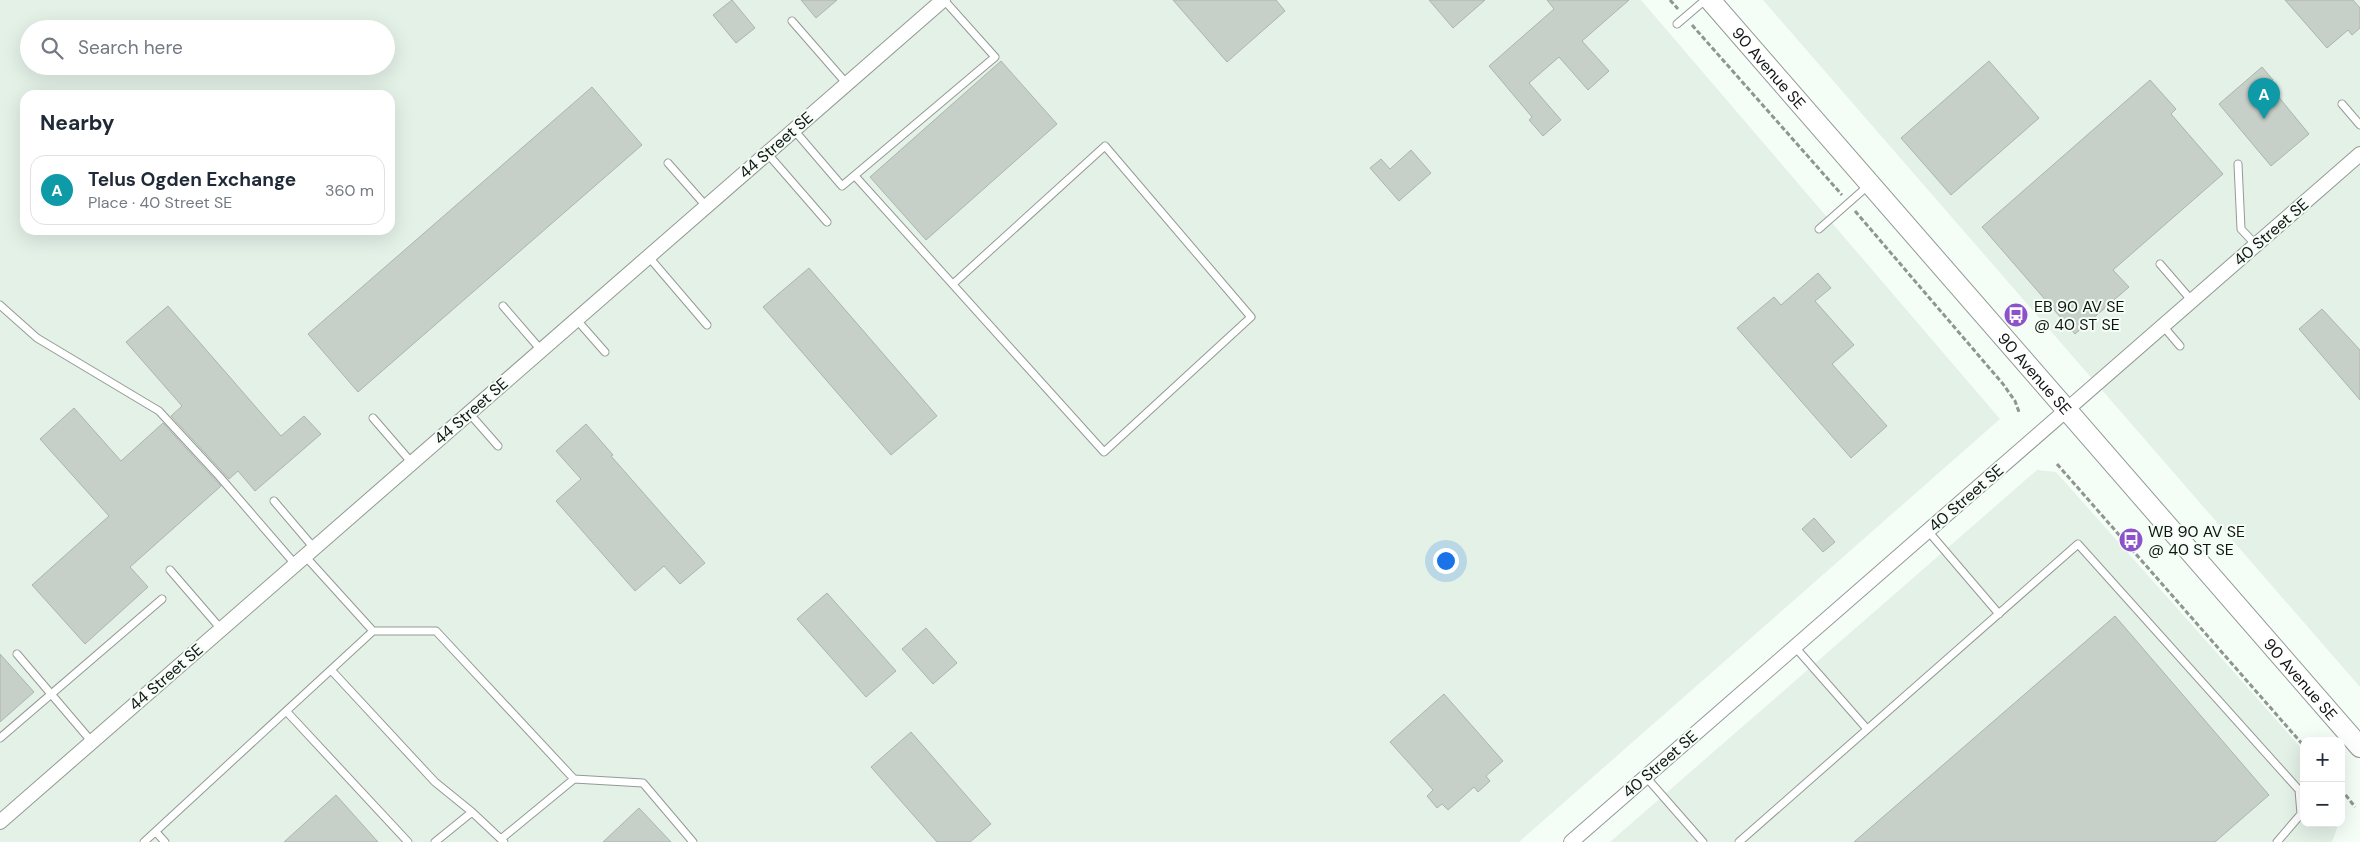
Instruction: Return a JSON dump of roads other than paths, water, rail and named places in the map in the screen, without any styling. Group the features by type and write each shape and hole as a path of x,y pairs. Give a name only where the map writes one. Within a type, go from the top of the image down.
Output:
{"street":[{"name":"44 Street SE","path":"0,822 943,0"},
{"name":"90 Avenue SE","path":"1710,0 2360,747"},
{"name":"40 Street SE","path":"1571,842 2360,154"}],"lane":[{"path":"794,130 842,186 995,57 943,0"},
{"path":"1677,24 1705,0"},
{"path":"792,21 846,84"},
{"path":"2342,104 2360,125"},
{"path":"855,176 952,284 1104,452 1251,317 1105,146 952,284"},
{"path":"767,153 827,222"},
{"path":"668,163 706,206"},
{"path":"2238,164 2241,229 2256,245"},
{"path":"1819,229 1870,184"},
{"path":"648,256 707,325"},
{"path":"2160,264 2192,301"},
{"path":"0,305 37,338 159,411 219,476 305,556 373,631"},
{"path":"503,306 541,350"},
{"path":"576,319 605,352"},
{"path":"2163,326 2180,346"},
{"path":"469,413 498,446"},
{"path":"374,418 412,463"},
{"path":"274,500 305,556"},
{"path":"1928,531 1998,614"},
{"path":"1739,842 2078,544 2299,790 2301,814 2277,842"},
{"path":"170,570 221,629"},
{"path":"0,738 162,598"},
{"path":"144,842 332,671 373,631 436,631 574,779 643,783 693,842"},
{"path":"1795,647 1867,729"},
{"path":"17,654 92,742"},
{"path":"332,671 435,782 503,840 574,779"},
{"path":"287,712 408,842"},
{"path":"1646,777 1703,842"},
{"path":"435,842 472,812"},
{"path":"156,832 165,842"}],"place":[{"name":"Telus Ogden Exchange","path":"2264,119"},
{"name":"EB 90 AV SE @ 40 ST SE","path":"2016,315"},
{"name":"WB 90 AV SE @ 40 ST SE","path":"2131,540"}]}
